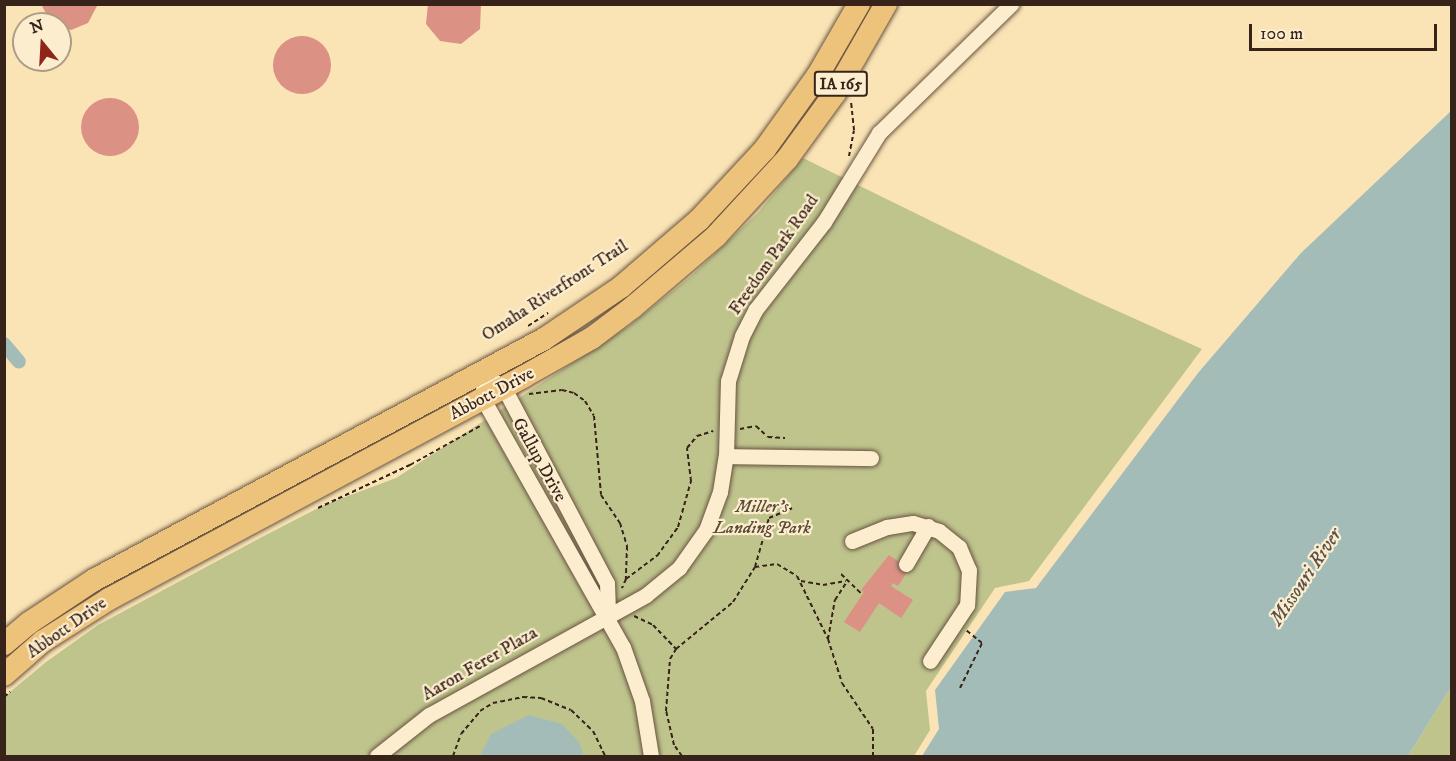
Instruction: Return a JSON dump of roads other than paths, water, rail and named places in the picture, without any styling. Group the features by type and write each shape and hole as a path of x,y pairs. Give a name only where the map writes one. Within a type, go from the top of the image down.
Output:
{"highway":[{"name":"Abbott Drive","path":"4,644 29,622 94,580 482,373 574,321 621,287 699,220 765,149 818,75 860,4"},
{"name":"Abbott Drive","path":"9,682 44,641 109,599 504,388 592,338 668,279 716,237 787,159 835,93 886,4"}],"street":[{"name":"Freedom Park Road","path":"608,615 662,584 695,549 715,510 726,456 728,381 742,336 772,286 824,222 858,163 891,120 1011,4"},
{"name":"Gallup Drive","path":"608,615 607,583 504,388 482,373 475,403 590,591 608,615 642,701 651,756"},
{"path":"726,456 871,458"},
{"path":"852,541 901,524 928,526 959,547 969,570 970,592 957,623 930,661"},
{"path":"906,564 926,536 928,526"},
{"name":"Aaron Ferer Plaza","path":"377,756 389,744 449,703 608,615"}],"water":[{"name":"Missouri River","path":"1451,111 1451,687 1408,756 922,756 939,729 935,690 1005,592 1036,588 1198,373 1301,253"},
{"path":"529,715 562,724 579,742 584,756 480,756 491,734"}],"waterway":[{"path":"4,344 19,362"}],"park label":[{"name":"Miller's Landing Park","path":"762,518"}]}
